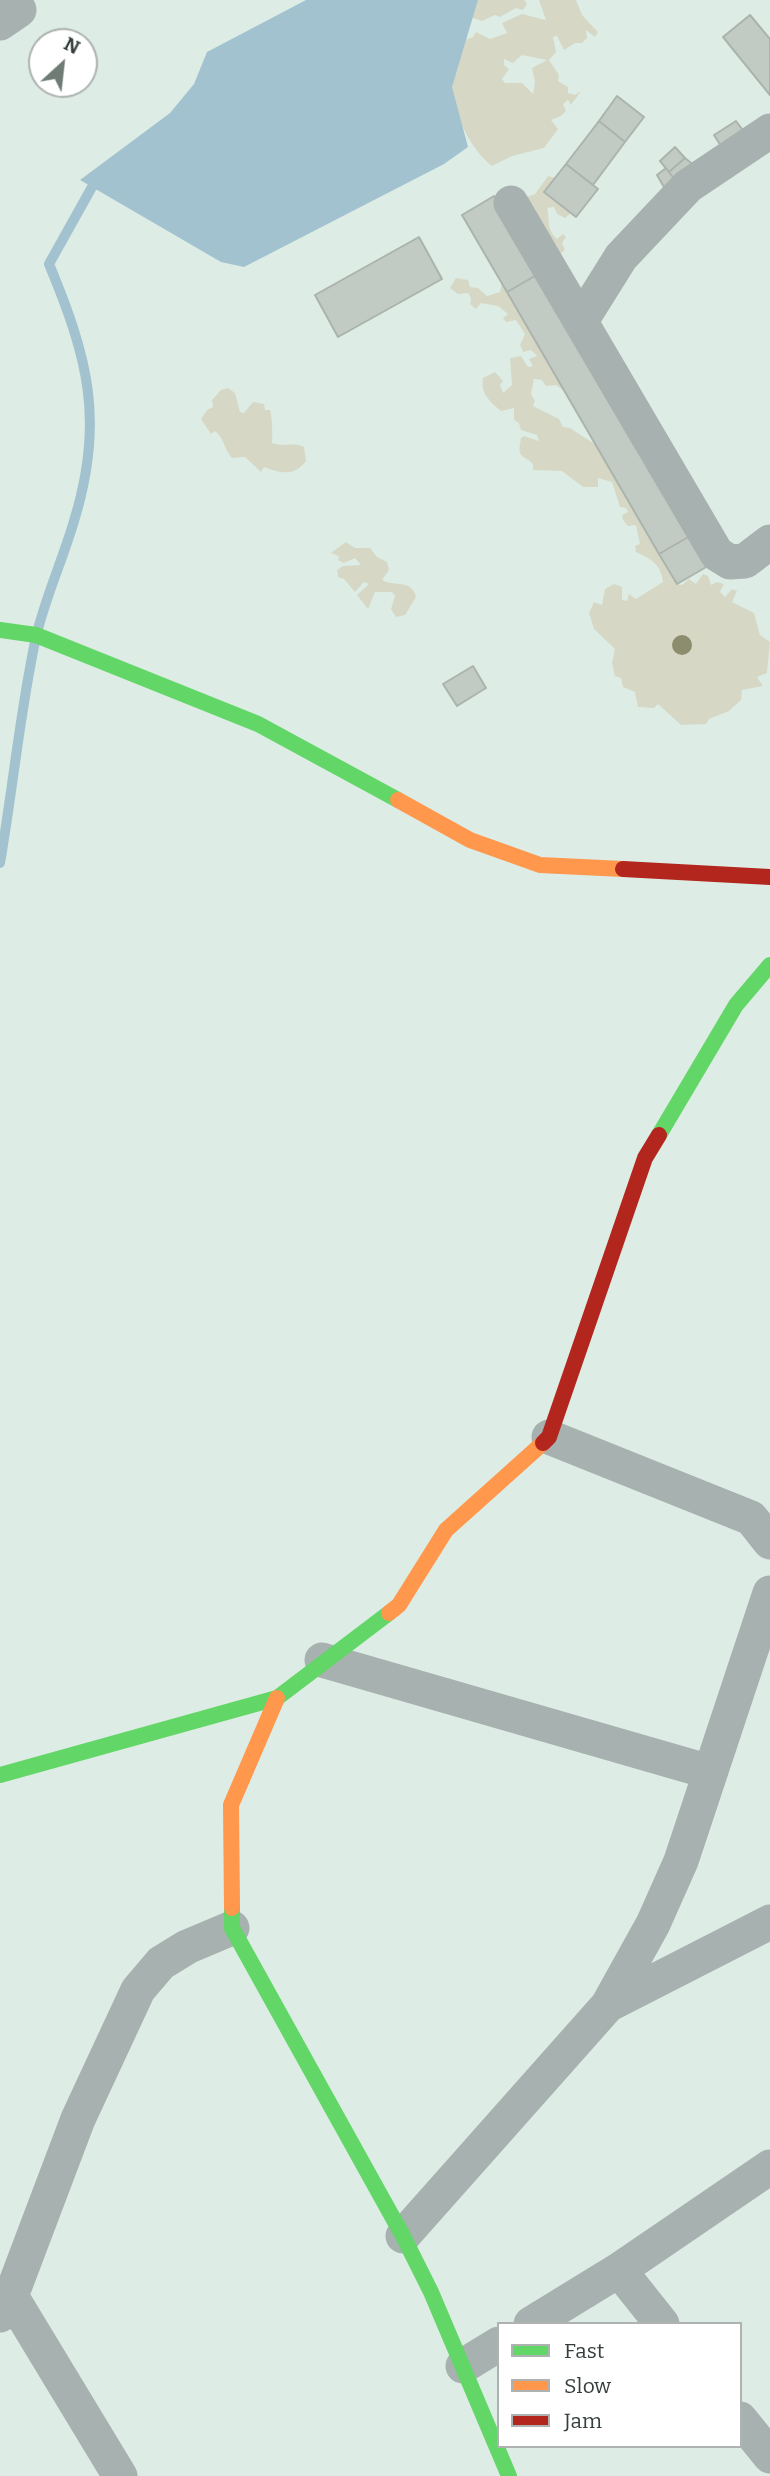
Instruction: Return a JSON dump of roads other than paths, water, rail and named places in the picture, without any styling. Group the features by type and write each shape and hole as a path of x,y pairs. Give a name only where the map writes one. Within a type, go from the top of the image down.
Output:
{"street":[{"path":"0,23 19,10 3,0"},
{"path":"581,321 621,257 688,186 770,131"},
{"path":"511,202 717,554 730,562 745,561 770,542"},
{"path":"0,630 36,635 258,724 470,840 540,865 770,877"},
{"path":"0,1775 277,1698 322,1660 398,1605 446,1530 549,1437 645,1158 736,1005 770,965"},
{"path":"549,1437 751,1518 770,1542"},
{"path":"403,2235 608,2005 653,1924 681,1861 770,1593"},
{"path":"322,1660 710,1772"},
{"path":"277,1698 231,1805 232,1928 364,2170 403,2235 497,2447"},
{"path":"608,2005 770,1922"},
{"path":"120,2476 5,2305 78,2119 138,1990 161,1963 187,1947 232,1928"},
{"path":"534,2322 619,2270 770,2167"},
{"path":"619,2270 660,2322"},
{"path":"463,2366 497,2345"},
{"path":"742,2421 770,2456"},
{"path":"497,2448 509,2476"}],"water":[{"path":"306,0 478,0 452,87 468,147 444,164 244,267 221,262 80,180 170,113 194,84 207,52"}],"waterway":[{"path":"0,863 36,637 74,521 89,452 88,390 82,360 74,330 49,264 92,187 102,180"}]}
